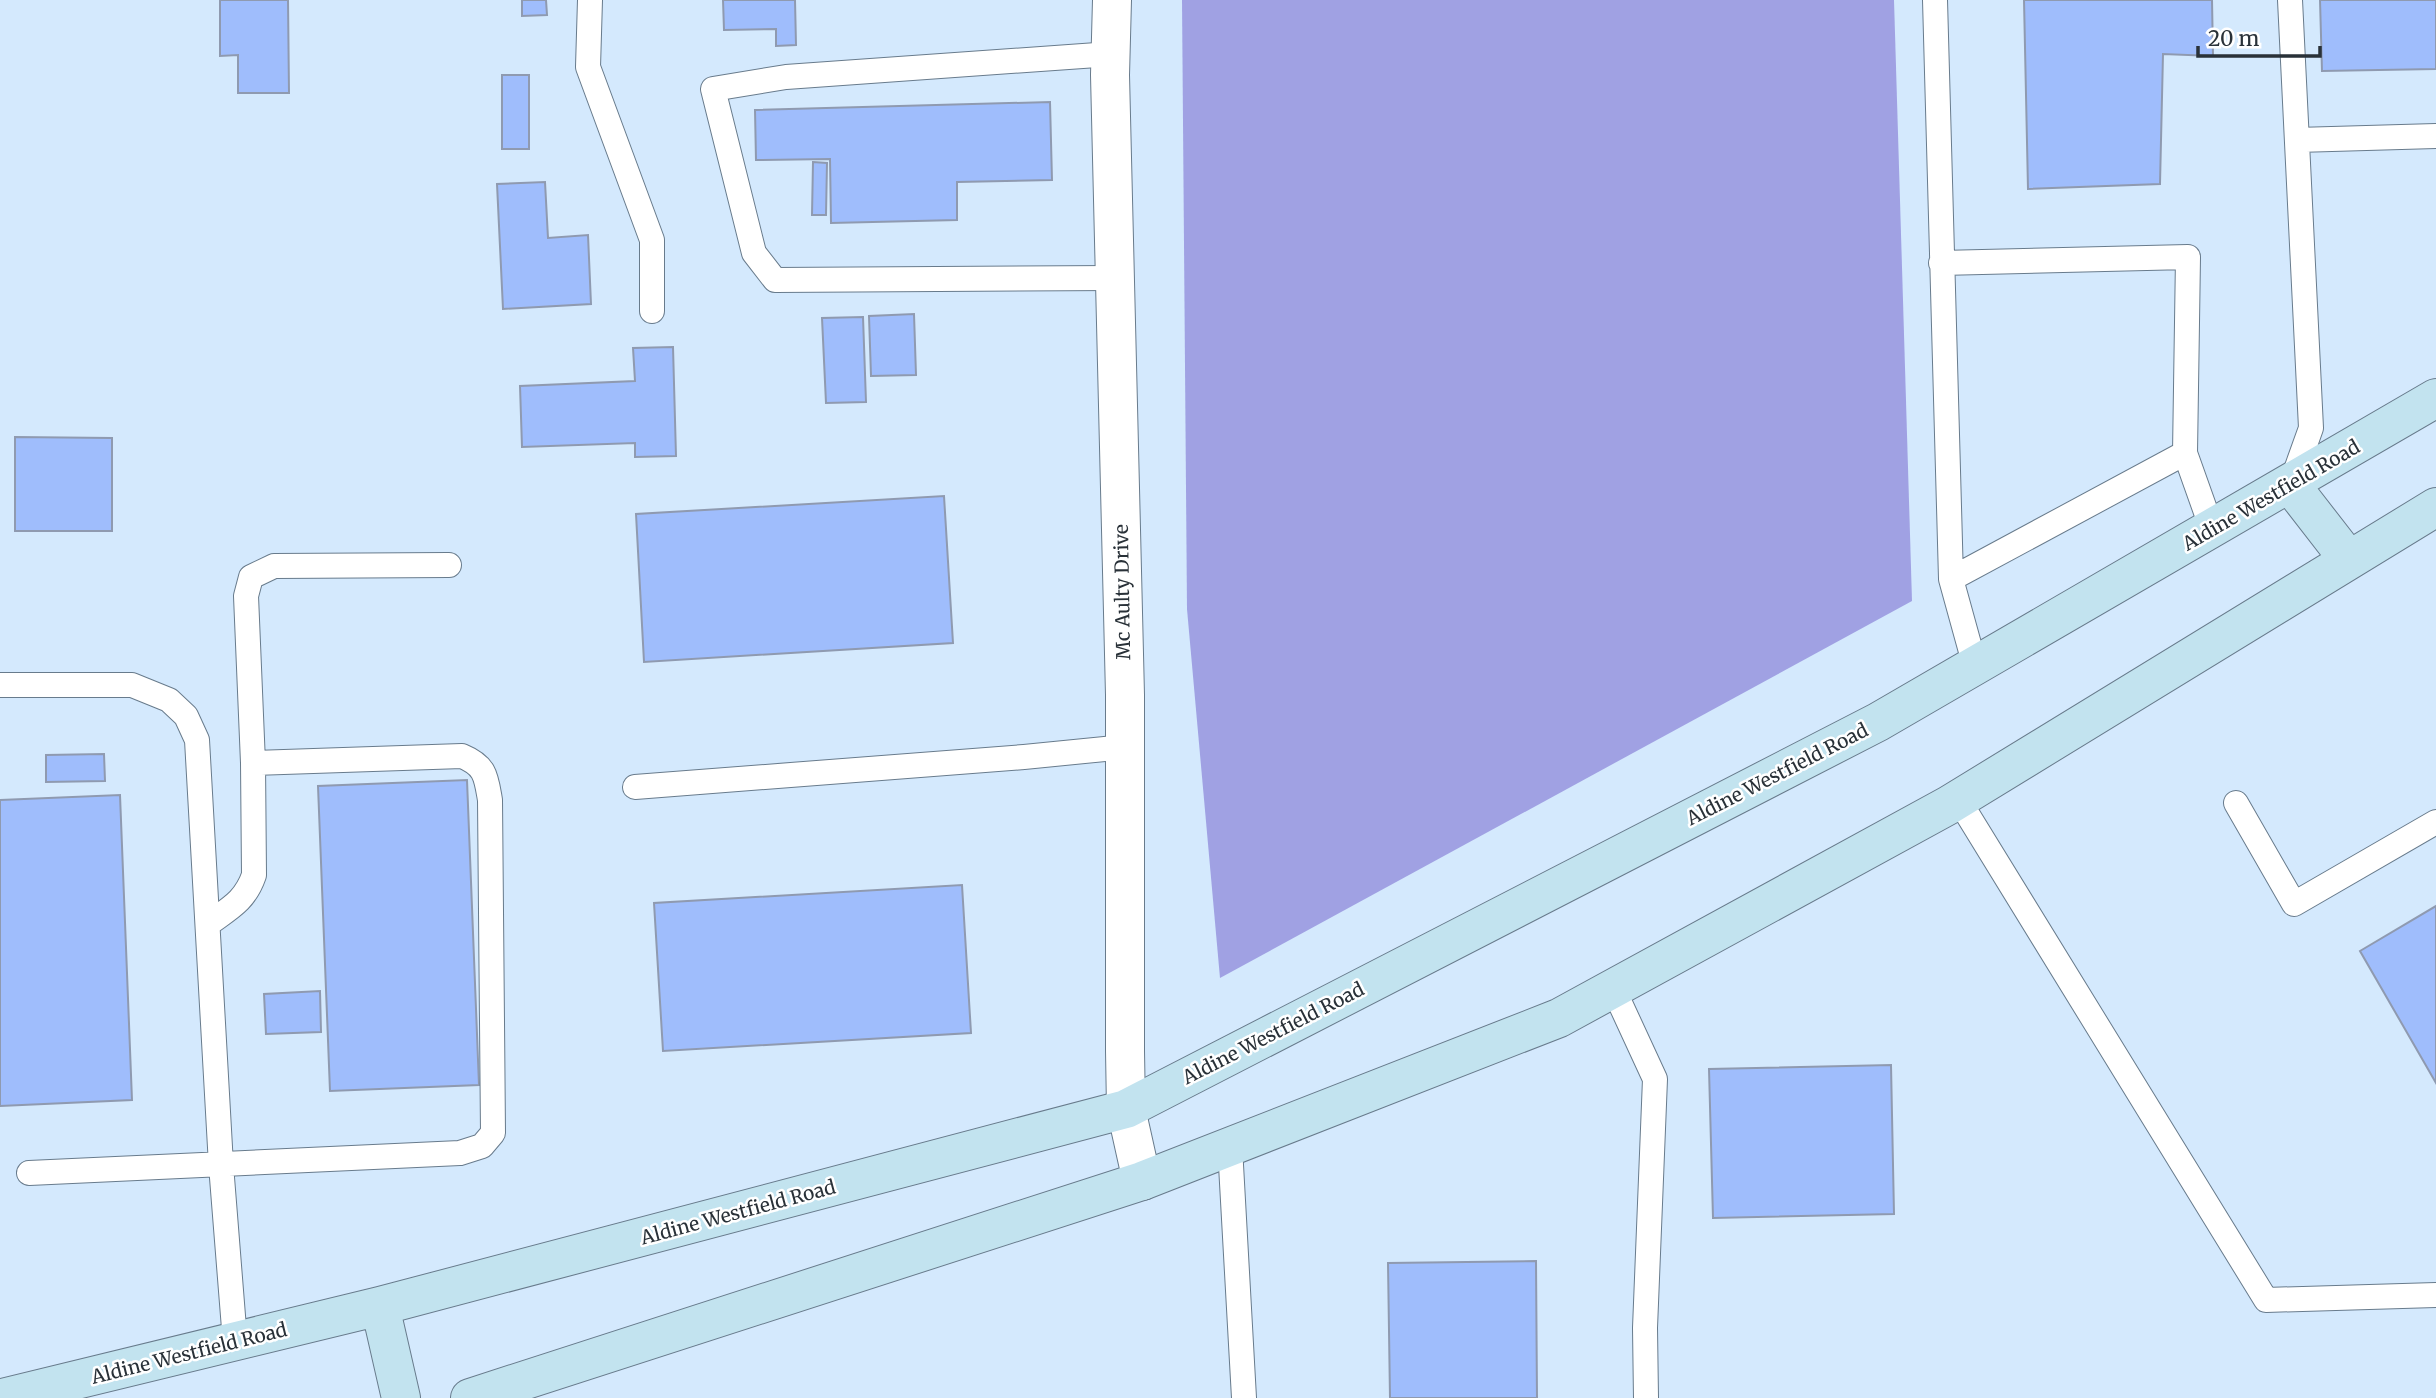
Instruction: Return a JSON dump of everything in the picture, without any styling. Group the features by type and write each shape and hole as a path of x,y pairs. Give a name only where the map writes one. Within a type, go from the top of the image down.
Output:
{"main road":[{"name":"Aldine Westfield Road","path":"2,1398 380,1306 1126,1109 1878,722 2436,398"},
{"path":"2290,484 2349,560"},
{"path":"470,1398 1143,1181 1559,1018 1958,799 2436,506"},
{"path":"380,1306 401,1398"}],"street":[{"name":"Mc Aulty Drive","path":"1112,0 1125,747 1126,1109 1143,1181"}],"lane":[{"path":"590,0 588,67 652,240 652,311"},
{"path":"1935,0 1951,579 1975,666"},
{"path":"2290,0 2311,428 2290,484"},
{"path":"1111,54 786,77 713,89 754,253 775,280 1115,278"},
{"path":"2297,140 2436,136"},
{"path":"1941,263 2188,257 2185,453 2212,529"},
{"path":"1951,579 2185,453"},
{"path":"208,923 241,900 249,889 254,874 253,763 246,596 251,577 274,566 449,565"},
{"path":"0,685 132,685 169,699 187,716 197,740 221,1165 234,1341"},
{"path":"635,787 1125,747"},
{"path":"29,1173 460,1153 482,1146 493,1133 490,800 485,774 476,761 462,756 253,763"},
{"path":"1958,799 2266,1300 2436,1295"},
{"path":"2236,803 2294,904 2436,821"},
{"path":"1613,988 1655,1079 1645,1328 1646,1398"},
{"path":"1230,1147 1244,1398"}],"shaded area":[{"path":"1182,0 1894,0 1912,601 1220,978 1187,609"}],"building":[{"path":"220,0 288,0 289,93 238,93 238,55 220,56"},
{"path":"522,0 546,0 547,15 522,16"},
{"path":"723,0 795,0 796,45 776,46 776,29 724,30"},
{"path":"2024,0 2212,0 2213,56 2163,54 2160,184 2028,189"},
{"path":"2320,0 2436,0 2436,69 2322,71"},
{"path":"502,75 529,75 529,149 502,149"},
{"path":"1050,102 1052,180 957,182 957,220 831,223 830,159 756,160 755,110"},
{"path":"813,162 827,163 826,215 812,215"},
{"path":"545,182 548,238 588,235 591,304 503,309 497,184"},
{"path":"914,314 916,375 871,376 869,316"},
{"path":"863,317 866,402 826,403 822,318"},
{"path":"673,347 676,456 635,457 635,443 522,447 520,386 635,381 633,348"},
{"path":"15,437 112,438 112,531 15,531"},
{"path":"944,496 953,643 644,662 636,514"},
{"path":"104,754 105,781 46,782 46,755"},
{"path":"467,780 479,1085 330,1091 318,786"},
{"path":"120,795 132,1100 0,1106 0,800"},
{"path":"962,885 971,1033 663,1051 654,903"},
{"path":"2436,906 2436,1083 2360,951"},
{"path":"320,991 321,1032 266,1034 264,994"},
{"path":"1891,1065 1894,1214 1713,1218 1709,1069"},
{"path":"1536,1261 1537,1398 1390,1398 1388,1263"}]}
